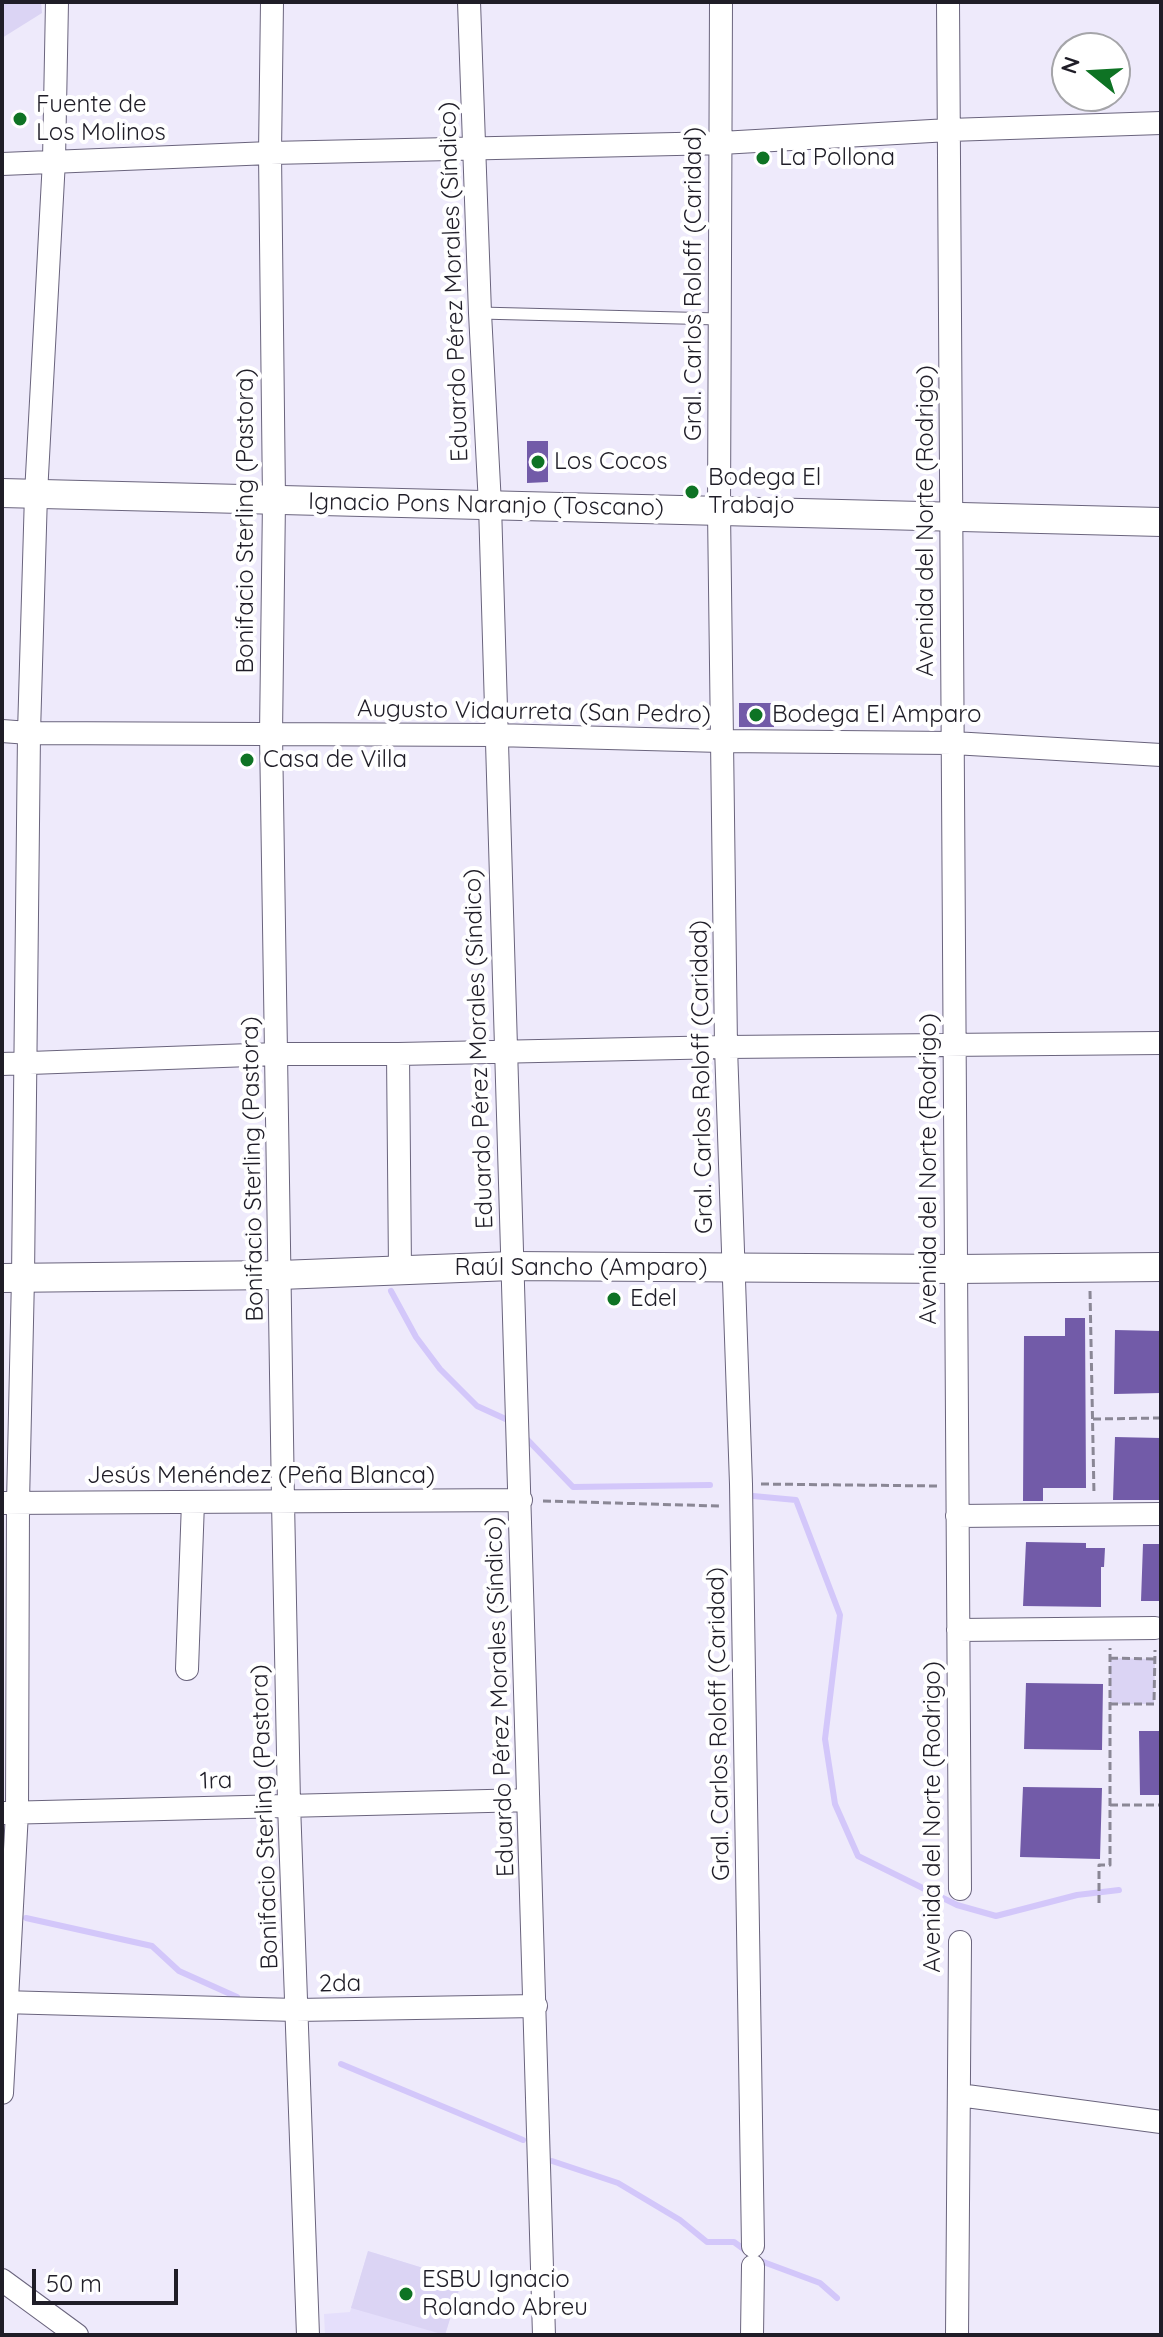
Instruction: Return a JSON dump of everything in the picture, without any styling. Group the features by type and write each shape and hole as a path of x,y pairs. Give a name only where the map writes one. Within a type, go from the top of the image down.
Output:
{"street":[{"path":"2,2093 9,1812 13,1064 29,733 36,494 54,160 57,2"},
{"name":"Bonifacio Sterling (Pastora)","path":"272,2 270,153 274,500 271,734 289,1804 308,2335"},
{"name":"Eduardo Pérez Morales (Síndico)","path":"469,2 490,505 544,2335"},
{"name":"Gral. Carlos Roloff (Caridad)","path":"721,2 721,741 726,1047 741,1484 752,2335"},
{"name":"Avenida del Norte (Rodrigo)","path":"948,2 960,1889"},
{"path":"2,164 270,153 721,143 949,130 1161,123"},
{"name":"Ignacio Pons Naranjo (Toscano)","path":"2,493 1161,522"},
{"name":"Augusto Vidaurreta (San Pedro)","path":"2,731 953,743 1161,755"},
{"path":"13,1064 278,1054 1161,1043"},
{"path":"398,1054 400,1270"},
{"name":"Raúl Sancho (Amparo)","path":"13,1278 280,1275 512,1266 1161,1267"},
{"name":"Jesús Menéndez (Peña Blanca)","path":"10,1503 521,1500"},
{"path":"187,1669 193,1502"},
{"path":"957,1516 1161,1514"},
{"path":"958,1630 1155,1628"},
{"name":"1ra","path":"9,1812 528,1800"},
{"name":"Avenida del Norte (Rodrigo)","path":"957,2335 960,1942"},
{"name":"2da","path":"4,2002 296,2010 536,2006"},
{"path":"959,2095 1161,2122"},
{"path":"2,2280 77,2335"}],"lane":[{"path":"480,313 719,319"}],"path":[{"path":"1090,1268 1095,1515"},
{"path":"1093,1419 1161,1418"},
{"path":"1099,1903 1099,1865 1110,1865 1110,1628"},
{"path":"1110,1704 1154,1704 1155,1628"},
{"path":"1110,1658 1155,1659"},
{"path":"1110,1805 1161,1805"}],"shaded area":[{"path":"2,2 41,2 42,13 2,38"},
{"path":"1110,1658 1155,1659 1154,1704 1110,1704"},
{"name":"ESBU Ignacio Rolando Abreu","path":"368,2251 462,2280 445,2335 325,2335 324,2314 350,2312"},
{"name":"ESBU Ignacio Rolando Abreu","path":"368,2251 462,2280 445,2335 351,2308"}],"building":[{"name":"Los Cocos","path":"527,441 548,441 548,482 527,483"},
{"name":"Bodega El Amparo","path":"739,703 774,703 774,727 739,727"},
{"path":"1065,1318 1085,1318 1086,1488 1043,1488 1043,1501 1023,1501 1024,1336 1065,1336"},
{"path":"1115,1330 1161,1331 1161,1393 1114,1394"},
{"path":"1115,1437 1161,1438 1161,1500 1113,1500"},
{"path":"1026,1542 1086,1543 1086,1548 1105,1548 1104,1567 1101,1567 1101,1607 1023,1606"},
{"path":"1143,1544 1161,1544 1161,1601 1141,1601"},
{"path":"1026,1683 1103,1684 1102,1750 1024,1749"},
{"path":"1139,1731 1161,1731 1161,1795 1140,1795"},
{"path":"1023,1787 1102,1788 1100,1859 1020,1857"}],"waterway":[{"path":"391,1291 416,1337 440,1369 477,1406 510,1421"},
{"path":"523,1435 573,1487 710,1485"},
{"path":"753,1496 796,1500 840,1615 825,1739 835,1804 858,1856 957,1905 996,1916 1077,1895 1119,1890"},
{"path":"26,1918 152,1946 179,1971 237,1997"},
{"path":"341,2064 523,2140"},
{"path":"552,2161 618,2183 680,2220 707,2242 734,2242 749,2253"},
{"path":"758,2260 820,2283 837,2298"}],"place":[{"name":"Fuente de Los Molinos","path":"20,119"},
{"name":"La Pollona","path":"763,158"},
{"name":"Los Cocos","path":"538,462"},
{"name":"Bodega El Trabajo","path":"692,492"},
{"name":"Bodega El Amparo","path":"756,715"},
{"name":"Casa de Villa","path":"247,760"},
{"name":"Edel","path":"614,1299"},
{"name":"ESBU Ignacio Rolando Abreu","path":"406,2294"}]}
